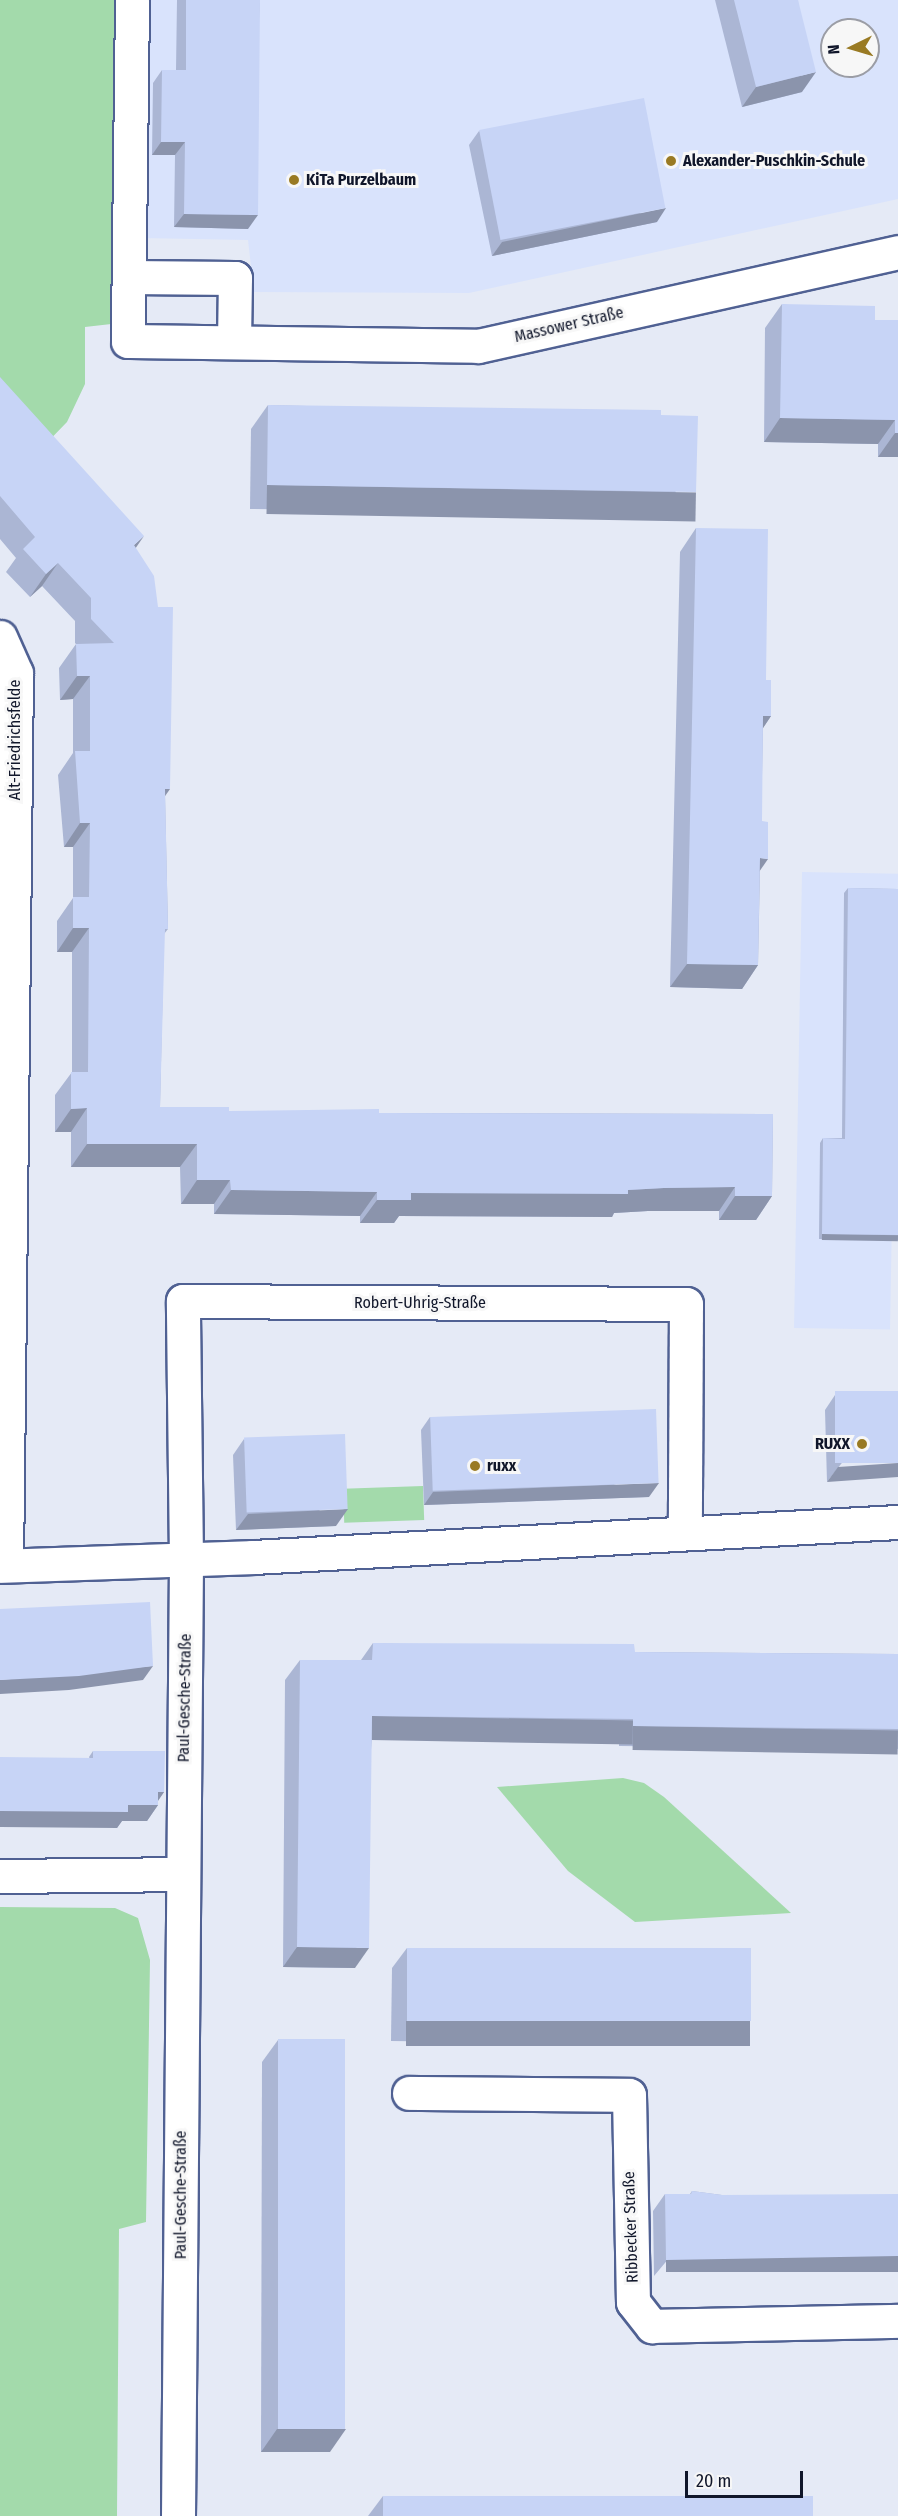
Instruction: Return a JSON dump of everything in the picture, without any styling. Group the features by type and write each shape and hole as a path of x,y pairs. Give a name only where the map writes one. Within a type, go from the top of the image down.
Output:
{"street":[{"name":"Massower Straße","path":"132,0 128,341 478,346 898,252"},
{"path":"129,277 235,278 234,342"},
{"name":"Alt-Friedrichsfelde","path":"0,637 16,673 6,964 3,1565"},
{"name":"Robert-Uhrig-Straße","path":"186,1559 183,1301 686,1304 685,1533"},
{"path":"3,1565 186,1559 898,1522"},
{"name":"Paul-Gesche-Straße","path":"178,2516 186,1559"},
{"path":"0,1876 182,1874"},
{"name":"Ribbecker Straße","path":"409,2093 629,2095 633,2302 652,2326 898,2321"}],"shaded area":[{"path":"143,0 898,0 898,199 469,293 254,292 248,240 141,238"},
{"path":"802,872 898,874 890,1330 794,1328"}],"green space":[{"path":"0,0 123,0 120,323 85,327 85,384 67,422 35,455 0,418"},
{"path":"423,1486 424,1520 344,1523 343,1489"},
{"path":"623,1778 644,1783 664,1797 791,1913 635,1922 568,1871 497,1787"},
{"path":"0,1907 115,1908 138,1918 150,1960 146,2222 119,2229 117,2516 0,2516"}],"building":[{"path":"186,0 260,0 258,215 184,214 185,142 161,142 162,70 186,70"},
{"path":"734,0 798,0 816,72 756,87"},
{"path":"644,98 665,208 500,240 479,130"},
{"path":"782,304 875,306 875,320 898,320 898,433 895,433 895,420 780,418"},
{"path":"0,377 144,536 134,545 154,576 158,607 173,607 170,789 165,789 168,929 165,929 160,1107 229,1107 229,1111 379,1109 379,1113 773,1114 772,1196 735,1196 735,1187 628,1190 628,1194 411,1193 411,1200 377,1200 377,1192 231,1190 230,1180 197,1180 197,1144 87,1144 87,1108 71,1109 71,1072 88,1072 89,928 73,928 73,897 89,897 90,823 80,823 75,751 90,751 90,676 77,676 76,644 114,643 91,619 91,598 58,563 46,574 23,549 35,537 0,496"},
{"path":"268,405 661,410 661,415 698,416 696,492 267,485"},
{"path":"696,528 768,529 766,680 771,680 771,716 763,716 762,821 768,822 768,859 760,858 758,965 687,964"},
{"path":"848,888 898,889 898,1235 822,1234 823,1138 845,1139"},
{"name":"RUXX","path":"835,1391 898,1391 898,1463 835,1463"},
{"path":"656,1409 659,1483 433,1491 430,1417"},
{"path":"345,1434 348,1509 247,1512 244,1438"},
{"path":"150,1602 153,1666 79,1676 0,1680 0,1609"},
{"path":"373,1643 634,1644 635,1652 898,1654 898,1729 633,1726 633,1719 372,1716 369,1948 297,1947 300,1660 372,1660"},
{"path":"93,1751 165,1751 164,1792 158,1792 158,1805 128,1805 128,1812 0,1811 0,1757 93,1758"},
{"path":"407,1948 751,1948 751,2021 407,2021"},
{"path":"278,2039 345,2039 345,2429 278,2429"},
{"path":"692,2191 722,2195 898,2194 898,2256 666,2260 665,2194 691,2194"},
{"path":"383,2496 813,2496 813,2516 383,2516"}],"place":[{"name":"Alexander-Puschkin-Schule","path":"671,161"},
{"name":"KiTa Purzelbaum","path":"294,180"},
{"name":"RUXX","path":"862,1444"},
{"name":"ruxx","path":"475,1466"}]}
